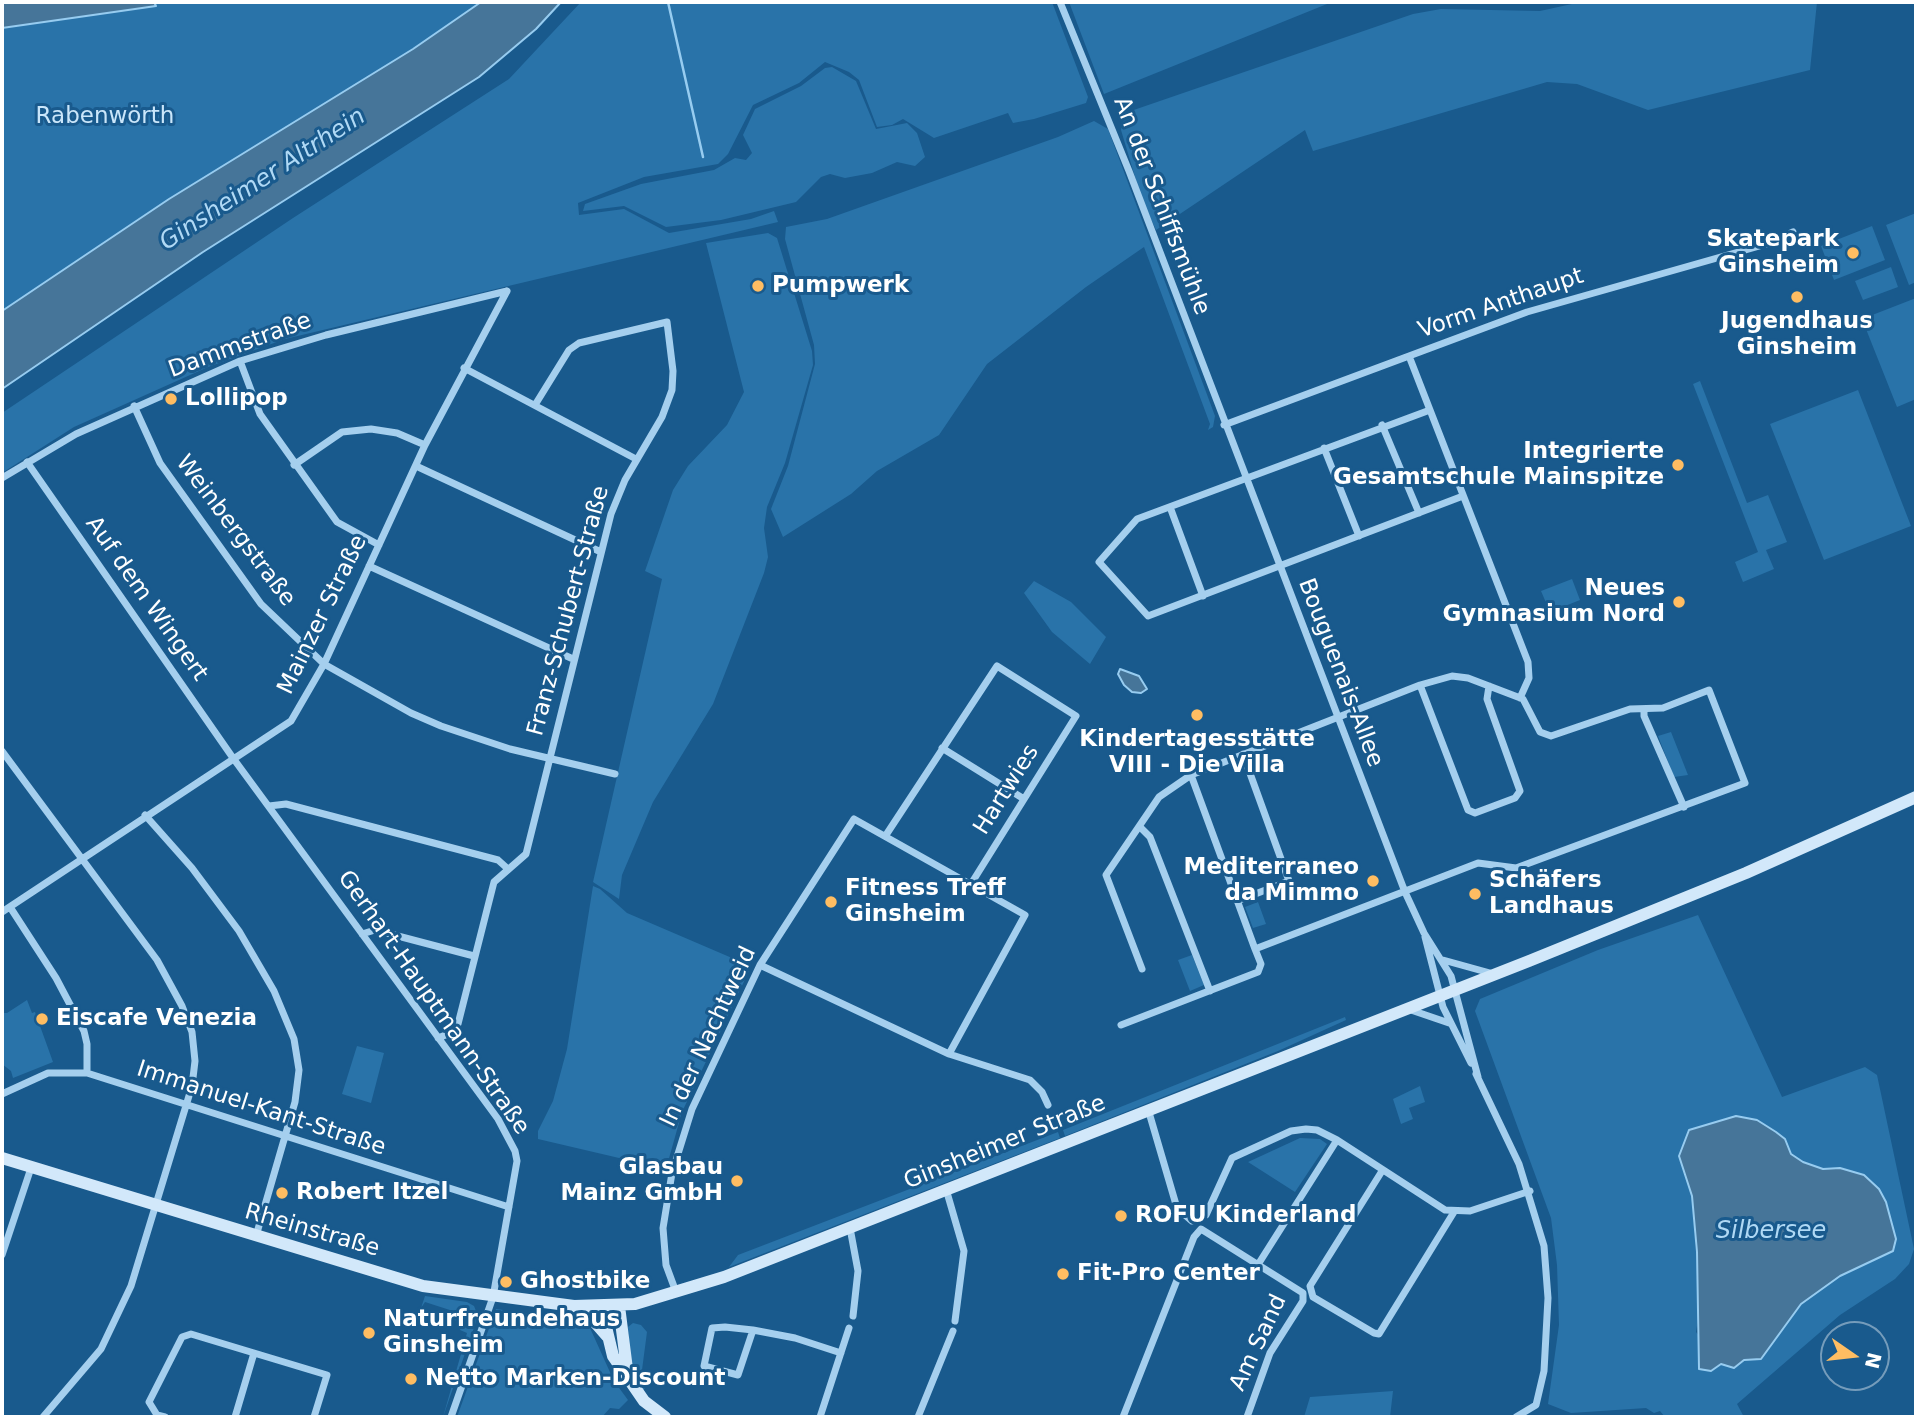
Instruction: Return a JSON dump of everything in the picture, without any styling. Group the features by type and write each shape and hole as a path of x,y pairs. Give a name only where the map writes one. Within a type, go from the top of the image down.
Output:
{"main road":[{"name":"Ginsheimer Straße","path":"619,1306 676,1292 850,1227 1746,873 1916,797"},
{"name":"Rheinstraße","path":"2,1158 423,1286 574,1306 619,1306"},
{"path":"574,1306 593,1320 607,1336"},
{"path":"619,1306 607,1322 607,1336 618,1367 644,1401 665,1417"},
{"path":"619,1306 628,1381"}],"street":[{"name":"An der Schiffsmühle","path":"1060,2 1129,171 1224,425"},
{"name":"Vorm Anthaupt","path":"1224,425 1527,312 1770,243 1793,232"},
{"name":"Dammstraße","path":"2,478 76,434 240,361 326,335 507,291"},
{"name":"Mainzer Straße","path":"2,912 291,721 324,664 425,445 507,291"},
{"name":"Franz-Schubert-Straße","path":"438,1038 448,1034 458,1024 494,882 526,854 611,514 636,459 662,417 672,390 667,322 579,343 569,350 535,405"},
{"path":"1409,356 1528,662 1530,678 1520,698"},
{"path":"240,361 260,414 337,522 379,545"},
{"path":"464,368 636,459"},
{"name":"Weinbergstraße","path":"134,407 160,463 261,604 324,664 411,713 441,726 549,758 615,774"},
{"path":"1430,410 1382,425 1137,519 1099,562 1148,616 1463,496"},
{"name":"Bouguenais-Allee","path":"1224,425 1335,718 1405,892 1424,933 1443,960 1455,989 1478,1077"},
{"path":"1382,425 1419,513"},
{"path":"294,465 342,432 371,429 397,433 425,445"},
{"path":"1324,448 1359,536"},
{"name":"Auf dem Wingert","path":"27,463 233,758"},
{"path":"416,466 601,552"},
{"path":"1170,507 1203,596"},
{"path":"369,566 573,659"},
{"name":"Hartwies","path":"943,748 997,666 1076,716 971,884"},
{"path":"1142,969 1106,875 1158,797 1191,775 1420,685 1461,676 1525,701 1540,732 1551,736 1630,709 1664,708 1709,690 1745,783 1516,868 1478,863 1255,949"},
{"path":"1420,685 1472,813 1515,797 1520,791 1487,699 1489,686"},
{"path":"1644,709 1644,716 1684,807"},
{"path":"949,1054 1025,915 886,835 943,748 1024,799"},
{"path":"2,751 157,960 182,1006 192,1032 195,1061 186,1105 131,1286 111,1331 88,1367 43,1417"},
{"path":"1237,901 1289,881 1243,754"},
{"name":"Gerhart-Hauptmann-Straße","path":"233,758 498,1119 515,1151 517,1161 493,1297 451,1417"},
{"path":"1121,1025 1261,969 1191,775"},
{"path":"269,806 273,803 286,804 498,860 508,869"},
{"path":"145,815 192,868 239,931 274,991 294,1039 299,1070 295,1102 256,1237"},
{"name":"In der Nachtweid","path":"676,1292 663,1245 672,1173 692,1108 760,965 854,819 886,835"},
{"path":"1140,827 1150,836 1210,990"},
{"path":"10,907 56,978 84,1031 87,1073"},
{"path":"362,934 375,930 474,956"},
{"name":"Bouguenais-Allee","path":"1424,933 1450,1023 1478,1077"},
{"path":"1443,960 1471,970 1494,974"},
{"path":"760,965 949,1054 1030,1080 1042,1092 1048,1105"},
{"path":"1404,1009 1450,1023"},
{"name":"Immanuel-Kant-Straße","path":"2,1094 48,1073 87,1073 284,1138 509,1207"},
{"path":"1478,1077 1530,1191 1544,1246 1547,1272 1547,1341 1542,1382 1536,1405 1517,1417"},
{"path":"1149,1109 1177,1208 1187,1219 1198,1221 1206,1215 1231,1158 1291,1132 1306,1129 1317,1130 1337,1140 1382,1171 1454,1212 1470,1211 1530,1191"},
{"path":"1124,1417 1194,1237 1201,1230 1259,1264 1337,1140"},
{"path":"2,1255 31,1168"},
{"path":"1382,1171 1312,1280 1309,1292 1313,1297 1379,1334 1454,1212"},
{"path":"946,1189 964,1251 956,1321"},
{"path":"850,1227 858,1271 853,1316"},
{"name":"Am Sand","path":"1247,1417 1270,1353 1303,1301 1303,1293 1297,1287 1259,1264"},
{"path":"753,1330 738,1375 704,1366 712,1328 753,1330 795,1338 841,1353"},
{"path":"820,1417 849,1328"},
{"path":"918,1417 953,1331"},
{"path":"165,1417 157,1415 149,1402 183,1337 191,1334 327,1375 314,1417"},
{"path":"235,1417 254,1353"}],"green space":[{"name":"Rabenwörth","path":"154,2 481,2 413,49 169,199 2,311 2,28 156,6"},
{"path":"581,2 1052,2 1088,97 1086,103 1034,119 1013,123 1008,113 934,138 903,119 892,125 877,127 859,80 849,72 825,62 799,83 753,105 728,154 718,164 644,177 578,203 579,215 624,209 669,233 751,219 774,211 778,222 285,339 208,367 74,427 2,473 2,413 293,218 509,79"},
{"path":"1069,2 1332,2 1104,94"},
{"path":"1581,2 1817,2 1810,70 1648,110 1577,84 1547,82 1313,151 1305,130 1156,230 1141,197 1121,130 1125,113 1413,14 1441,9 1540,11"},
{"path":"832,67 856,81 876,129 907,123 917,133 925,157 915,166 897,162 872,173 845,178 830,174 821,177 796,202 721,220 666,227 624,206 583,211 585,204 641,184 714,170 735,158 746,160 752,153 743,135 755,109 801,86 825,68"},
{"path":"1094,121 1108,129 1215,416 1213,427 1208,430 1210,424 1144,247 1086,287 987,364 939,435 877,471 851,494 783,537 771,509 788,466 815,364 814,345 785,239 786,227 827,219 1058,137"},
{"path":"1916,213 1916,282 1909,285 1886,225"},
{"name":"Skatepark Ginsheim","path":"1872,226 1885,260 1834,280 1821,246"},
{"path":"768,233 777,238 812,351 813,365 785,463 767,507 764,528 768,557 764,573 713,704 653,802 622,875 619,899 593,882 662,579 645,571 673,490 688,466 727,425 744,392 706,243"},
{"path":"1891,267 1898,287 1863,300 1855,281"},
{"path":"1916,298 1916,399 1897,407 1862,319"},
{"path":"1700,381 1747,503 1768,495 1787,542 1766,550 1774,569 1743,582 1735,562 1758,552 1693,384"},
{"path":"1858,390 1911,526 1824,560 1770,424"},
{"path":"1572,579 1580,600 1550,612 1541,591"},
{"path":"1034,581 1071,602 1106,637 1090,664 1052,632 1024,593"},
{"path":"1671,732 1688,775 1674,777 1658,736"},
{"path":"593,886 627,913 739,961 749,971 682,1112 666,1169 538,1139 538,1131 553,1101 567,1049"},
{"path":"1258,902 1266,924 1253,928 1245,907"},
{"path":"1698,915 1782,1097 1865,1067 1877,1075 1914,1249 1909,1264 1895,1279 1833,1321 1820,1321 1820,1332 1737,1404 1744,1417 1665,1417 1660,1411 1654,1413 1646,1408 1571,1413 1548,1404 1559,1325 1557,1265 1551,1218 1475,1011 1480,999 1598,950","holes":["1776,1132 1785,1139 1791,1155 1823,1169 1840,1168 1893,1251 1840,1276 1801,1304 1778,1332 1770,1348 1744,1360 1721,1364 1696,1332 1700,1307 1692,1196 1679,1156"]},
{"path":"1192,955 1204,985 1190,991 1178,960"},
{"path":"27,1000 32,1013 35,1012 53,1062 13,1078 11,1071 2,1064 2,1013 7,1013"},
{"path":"1345,1017 1346,1020 1278,1051 1065,1136 1063,1130"},
{"path":"357,1046 384,1053 371,1103 342,1094"},
{"path":"1420,1086 1425,1102 1409,1108 1413,1119 1401,1124 1393,1099"},
{"path":"1058,1132 1060,1138 729,1267 738,1255"},
{"path":"1300,1138 1320,1139 1327,1144 1295,1192 1248,1162"},
{"path":"425,1296 467,1302 474,1306 478,1316 443,1417 467,1333 460,1330 461,1325 454,1319 456,1312 425,1302 421,1308"},
{"path":"496,1309 563,1318 590,1328 614,1381 628,1400 619,1409 610,1408 602,1417 457,1417"},
{"path":"633,1323 641,1325 647,1332 642,1370 646,1386 643,1391 631,1368 628,1327"},
{"path":"1393,1391 1390,1417 1304,1417 1310,1397"}],"water":[{"path":"2,2 154,2 156,6 2,28"},
{"name":"Ginsheimer Altrhein","path":"481,2 561,2 536,29 479,77 203,252 2,389 2,311 169,199 413,49"},
{"path":"1120,669 1139,676 1147,689 1141,693 1132,692 1118,674"},
{"name":"Silbersee","path":"1736,1116 1757,1120 1776,1132 1785,1139 1791,1154 1803,1162 1823,1169 1840,1168 1864,1175 1879,1189 1886,1202 1896,1239 1893,1251 1840,1276 1801,1304 1761,1359 1744,1360 1734,1368 1721,1364 1711,1371 1699,1369 1697,1252 1692,1196 1679,1156 1689,1130"}],"waterway":[{"path":"668,2 703,157"}],"place":[{"name":"Skatepark Ginsheim","path":"1853,253"},
{"name":"Pumpwerk","path":"758,286"},
{"name":"Jugendhaus Ginsheim","path":"1797,297"},
{"name":"Lollipop","path":"171,399"},
{"name":"Integrierte Gesamtschule Mainspitze","path":"1678,465"},
{"name":"Neues Gymnasium Nord","path":"1679,602"},
{"name":"Kindertagesstätte VIII - Die Villa","path":"1197,715"},
{"name":"Mediterraneo da Mimmo","path":"1373,881"},
{"name":"Schäfers Landhaus","path":"1475,894"},
{"name":"Fitness Treff Ginsheim","path":"831,902"},
{"name":"Eiscafe Venezia","path":"42,1019"},
{"name":"Glasbau Mainz GmbH","path":"737,1181"},
{"name":"Robert Itzel","path":"282,1193"},
{"name":"ROFU Kinderland","path":"1121,1216"},
{"name":"Fit-Pro Center","path":"1063,1274"},
{"name":"Ghostbike","path":"506,1282"},
{"name":"Naturfreundehaus Ginsheim","path":"369,1333"},
{"name":"Netto Marken-Discount","path":"411,1379"}]}
